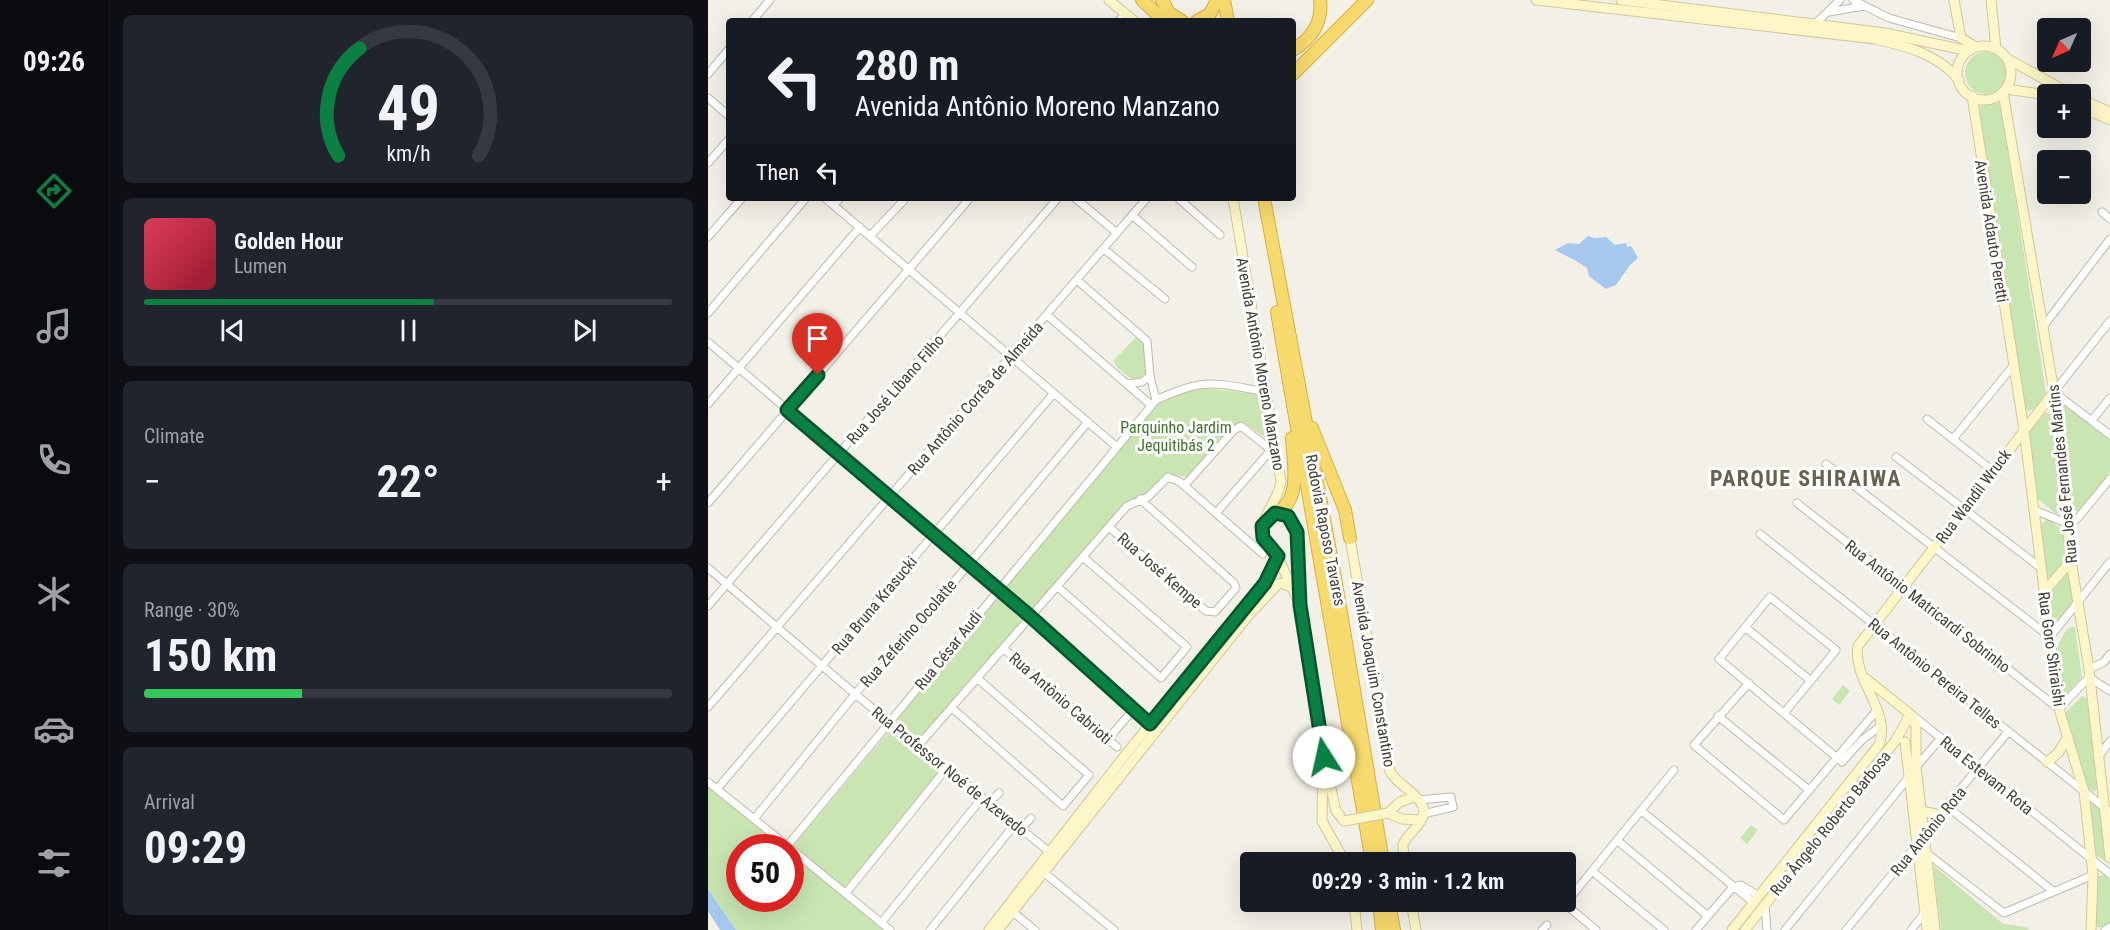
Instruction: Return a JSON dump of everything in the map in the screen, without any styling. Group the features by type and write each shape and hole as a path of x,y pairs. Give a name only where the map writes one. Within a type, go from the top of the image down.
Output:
{"highway":[{"path":"1142,0 1161,18"},
{"path":"1162,0 1169,14 1176,18"},
{"path":"1203,18 1210,14 1217,0"},
{"path":"1224,0 1233,18"},
{"path":"1232,0 1234,18"},
{"path":"1296,47 1315,28 1321,10 1320,0"},
{"path":"1296,71 1367,0"},
{"name":"Rodovia Raposo Tavares","path":"1259,201 1294,387 1336,583 1381,852"},
{"name":"Rodovia Raposo Tavares","path":"1264,201 1370,852"},
{"path":"1278,512 1288,504 1293,492 1294,387"},
{"path":"1294,387 1345,510 1350,538"},
{"path":"1380,912 1382,930"},
{"path":"1391,912 1394,930"}],"street":[{"path":"755,18 770,0"},
{"path":"1109,0 1123,17"},
{"path":"1536,0 1875,39 1899,44 1935,58 1946,65 1972,96 1989,99 2005,90 2037,94"},
{"path":"1621,0 1816,23 1972,49 1996,49 2007,58 2053,84"},
{"path":"1816,23 1840,0"},
{"path":"1853,0 1864,3 1889,18 1961,38 1972,49"},
{"path":"1954,0 1961,38"},
{"path":"1991,0 1996,49"},
{"path":"1829,12 1864,3"},
{"path":"1959,80 1959,64 1972,49"},
{"path":"708,74 726,53"},
{"path":"2005,90 2011,75 2007,58"},
{"name":"Rua José Fernandes Martins","path":"2005,90 2054,392 2071,561 2079,603 2098,757 2107,809 2110,858"},
{"name":"Avenida Adauto Peretti","path":"1972,96 2013,366"},
{"path":"708,98 726,113"},
{"path":"2091,104 2110,112"},
{"path":"2091,112 2110,120"},
{"path":"708,163 726,142"},
{"path":"708,237 739,201"},
{"path":"708,313 803,201"},
{"path":"829,201 1117,447"},
{"path":"834,205 837,201"},
{"path":"870,236 903,201"},
{"path":"708,502 967,201"},
{"name":"Rua José Líbano Filho","path":"708,606 1055,201"},
{"path":"1079,201 1117,233"},
{"name":"Rua Antônio Corrêa de Almeida","path":"708,707 1144,201"},
{"path":"1181,201 1220,235"},
{"name":"Avenida Antônio Moreno Manzano","path":"1234,201 1267,392 1280,488 1262,526"},
{"path":"2102,212 2110,219"},
{"path":"1132,215 1192,267"},
{"path":"708,405 860,227"},
{"path":"2043,327 2110,239"},
{"path":"1104,249 1165,299"},
{"path":"1077,280 1148,341 1153,403"},
{"path":"1047,315 1127,384 1153,403"},
{"name":"Rua Wandil Wruck","path":"1882,737 1882,725 1864,677 1857,653 1858,646 1962,508 2110,321"},
{"path":"708,342 1031,617 1154,726"},
{"path":"1953,439 2013,366"},
{"name":"Rua Goro Shiraishi","path":"2013,366 2024,430 2060,709 2084,791 2093,875 2091,930"},
{"path":"1127,384 1142,382 1150,376"},
{"path":"1153,403 1188,386 1204,382 1267,392"},
{"path":"2054,392 2110,435"},
{"name":"Rua Bruna Krasucki","path":"717,789 1054,393"},
{"path":"2092,420 2110,398"},
{"name":"Rua César Audi","path":"799,834 997,590 1153,403"},
{"path":"1927,419 1992,470"},
{"name":"Rua Zeferino Ocolatte","path":"754,819 865,682 874,676 1088,422"},
{"path":"1184,486 1234,430 1241,426 1273,448 1216,513"},
{"path":"1896,457 2041,568"},
{"path":"1826,464 2050,637 2110,562"},
{"path":"918,746 1127,506 1148,497 1168,477 1184,486 1263,555"},
{"path":"2034,510 2069,524 2077,519 2110,479"},
{"name":"Rua José Kempe","path":"1109,526 1211,613 1236,588 1140,499"},
{"name":"Rua Antônio Matricardi Sobrinho","path":"1797,503 2060,709"},
{"path":"1300,605 1278,556 1263,538 1262,526 1269,517 1278,512 1291,519 1297,532 1300,605 1324,757 1336,811 1344,821"},
{"name":"Rua Antônio Pereira Telles","path":"1760,534 2107,809"},
{"name":"Avenida Joaquim Constantino","path":"1350,538 1390,771 1393,778 1417,798"},
{"path":"998,930 1010,910 1265,583 1278,556"},
{"path":"1058,586 1161,678 1187,647 1083,557"},
{"path":"2044,592 2071,561"},
{"name":"Rua Professor Noé de Azevedo","path":"708,568 855,694 1053,855"},
{"path":"1154,726 1274,586 1281,582 1294,588"},
{"path":"1785,712 1836,650 1770,597 1719,659 1842,762 1862,740 1882,725"},
{"path":"1745,627 1811,681"},
{"name":"Rua Antônio Cabrioti","path":"1004,648 1117,747"},
{"path":"2060,709 2089,673 2104,662 2110,654"},
{"path":"2089,673 2110,691"},
{"name":"Rua Estevam Rota","path":"1864,677 2110,874"},
{"path":"952,708 1063,806 1089,776 978,679"},
{"path":"1749,683 1694,745 1784,820 1877,710 1882,700 1891,697"},
{"path":"1108,739 1134,709"},
{"path":"1910,714 1916,726 1916,766 1924,833 1921,849 1927,930"},
{"name":"Rua Ângelo Roberto Barbosa","path":"1745,930 1901,741 1910,714"},
{"path":"1718,716 1809,790"},
{"name":"Rua Antônio Rota","path":"1924,833 1948,807 2008,732"},
{"path":"1732,930 1875,753 1882,737 1916,744"},
{"path":"2047,762 2058,753 2068,737"},
{"name":"Rua Ângelo Roberto Barbosa","path":"1785,930 1941,738"},
{"path":"1901,741 1935,930"},
{"path":"2098,757 2110,741"},
{"path":"1324,757 1322,809 1324,826 1339,852"},
{"path":"846,893 946,769"},
{"path":"1596,930 1565,904 1643,812 1674,770"},
{"path":"708,782 773,834"},
{"path":"989,803 999,793"},
{"path":"1322,809 1328,819 1344,821 1388,813 1400,802 1417,798 1451,797 1453,807 1422,817 1402,819 1388,813"},
{"path":"881,923 982,798"},
{"path":"1403,852 1403,844 1422,817 1417,798"},
{"path":"1948,807 2054,891"},
{"path":"1921,811 1940,815"},
{"path":"1643,812 1733,887"},
{"path":"1021,829 1031,818"},
{"path":"930,930 1015,824"},
{"path":"1618,841 1708,916"},
{"path":"1921,849 2004,914 2093,875"},
{"name":"Rua Antônio Rota","path":"1846,930 1921,849"},
{"path":"804,859 890,930"},
{"path":"1041,870 1114,930"},
{"path":"1592,871 1664,930"},
{"path":"1696,930 1733,887 1744,886 1756,900"},
{"path":"1911,930 1932,904"},
{"path":"1765,905 1767,930"},
{"path":"989,930 1010,910"},
{"path":"1010,910 1035,930"},
{"path":"1355,912 1357,930"},
{"path":"1413,912 1416,930"},
{"path":"2105,930 2110,927"}],"green space":[{"path":"1986,52 1994,53 2001,58 2006,65 2006,81 2001,88 1994,93 1986,94 1978,93 1971,88 1966,81 1965,73 1966,65 1971,58 1978,53"},
{"path":"2000,103 2046,393 2034,409 2029,411 2024,408 1979,106"},
{"path":"1138,335 1145,350 1147,368 1141,380 1134,380 1115,365 1114,360"},
{"name":"Parquinho Jardim Jequitibás 2","path":"1196,387 1262,395 1270,441 1246,424 1239,424 1231,428 1189,477 1165,474 1148,493 1127,502 1035,608 1029,609 1008,592 1008,585 1156,403"},
{"path":"2066,403 2110,438 2110,472 2078,512 2071,508 2060,404"},
{"path":"2044,412 2052,414 2062,510 2056,514 2038,499 2029,432"},
{"path":"2049,520 2063,530 2066,559 2054,576 2049,577 2044,573 2040,527 2044,521"},
{"path":"2065,574 2070,574 2075,602 2061,619 2054,619 2051,615 2048,595"},
{"path":"995,599 1003,600 1026,619 922,741 917,740 896,718"},
{"path":"2070,627 2075,627 2082,677 2063,698 2058,670 2058,651 2064,634"},
{"path":"1843,685 1850,691 1839,705 1832,699"},
{"path":"2082,696 2088,699 2097,789 2094,792 2086,787 2065,713"},
{"path":"891,729 941,770 845,889 804,857 803,834"},
{"path":"708,784 770,834 726,834 726,912 804,912 804,862 887,930 736,930 708,889"},
{"path":"2087,797 2101,808 2106,862 2093,853"},
{"path":"1751,825 1758,830 1747,844 1740,838"},
{"path":"1933,865 2003,924 2027,927 2029,930 1941,930"},
{"path":"2101,875 2109,877 2110,923 2099,928 2096,926 2096,878"}],"water":[{"path":"1588,236 1606,237 1615,245 1626,243 1627,247 1631,246 1638,258 1616,285 1606,289 1589,276 1587,268 1555,250 1568,243 1579,244"},
{"path":"708,889 736,930 720,930 708,911"}],"district":[{"name":"PARQUE SHIRAIWA","path":"1806,478"}],"route":[{"path":"818,375 787,410 982,578 1031,617 1150,724 1265,583 1274,569 1278,556 1263,538 1262,526 1275,513 1288,516 1296,526 1297,532 1300,605 1324,757"}]}
